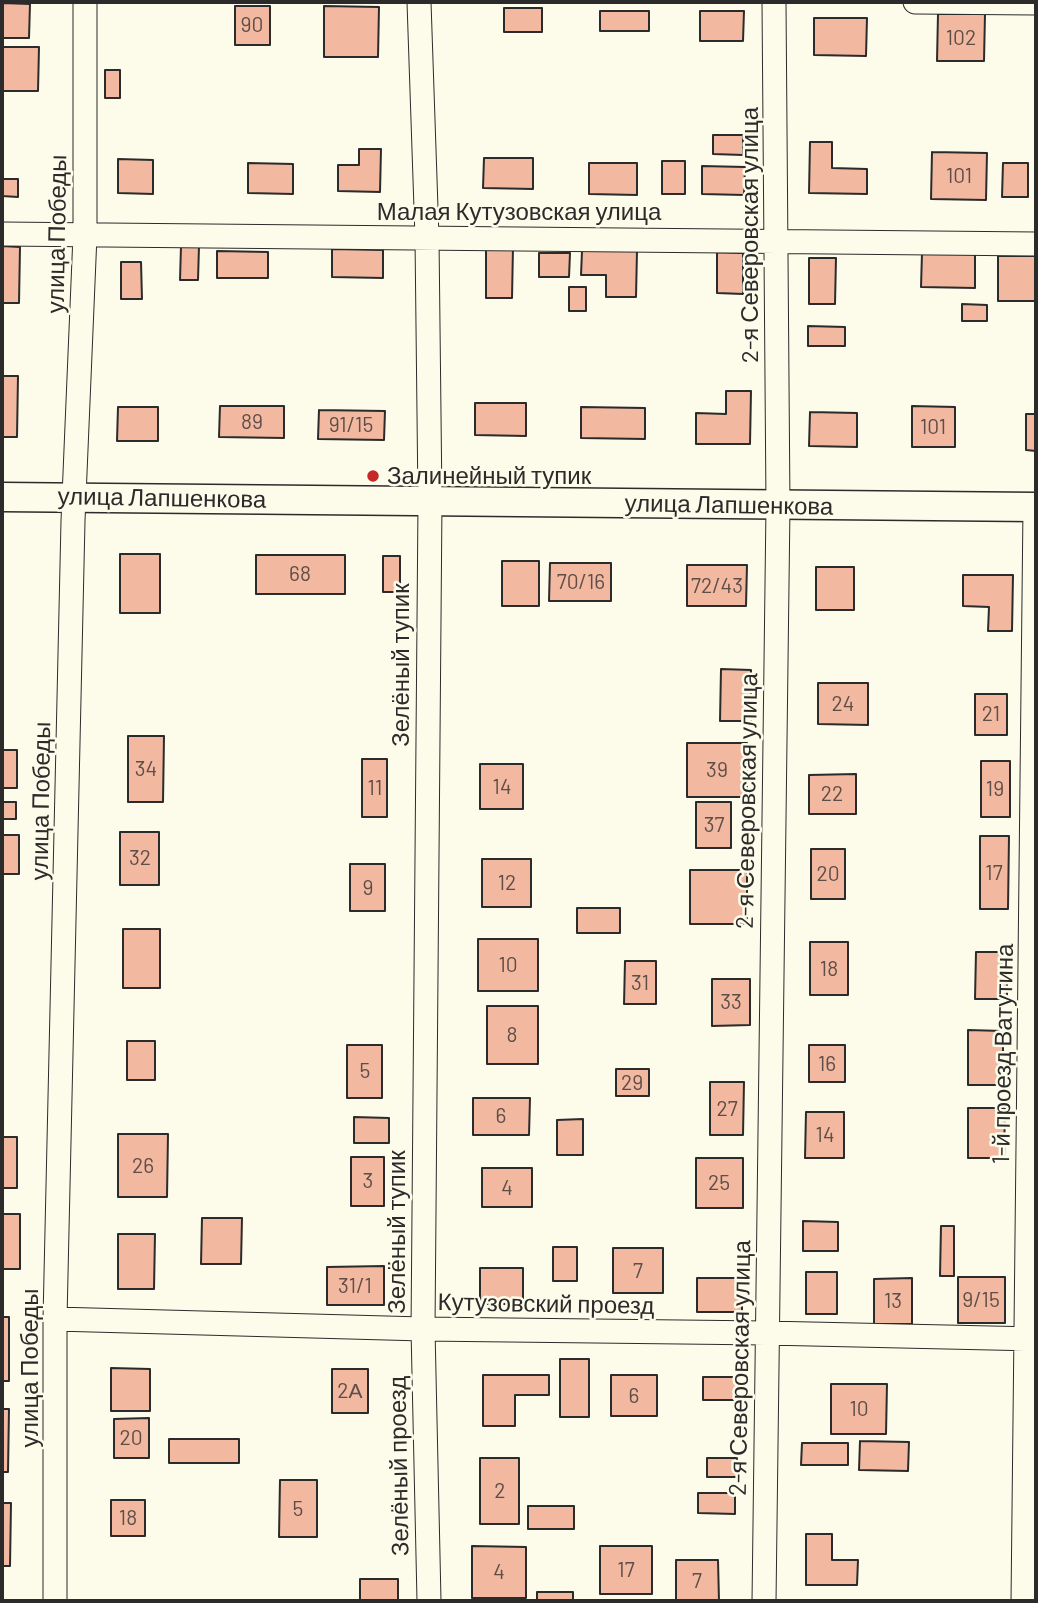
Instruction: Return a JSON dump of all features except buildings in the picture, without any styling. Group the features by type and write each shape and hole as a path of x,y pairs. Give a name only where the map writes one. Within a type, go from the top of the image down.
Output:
{"street":[{"name":"улица Победы","path":"55,1601 55,1319 74,497 85,235 85,2"},
{"name":"Зелёный тупик","path":"419,2 427,238 430,502 423,1329"},
{"name":"2-я Северовская улица","path":"764,1601 778,506 774,2"},
{"path":"915,2 1036,3"},
{"name":"Малая Кутузовская улица","path":"2,234 1036,244"},
{"name":"улица Лапшенкова","path":"2,497 1036,507"},
{"name":"1-й проезд Ватутина","path":"1023,1601 1031,1339 1036,507"},
{"name":"Кутузовский проезд","path":"55,1319 423,1329 1031,1339"},
{"name":"Зелёный проезд","path":"423,1329 429,1601"}],"place":[{"name":"Залинейный тупик","path":"373,476"}]}
